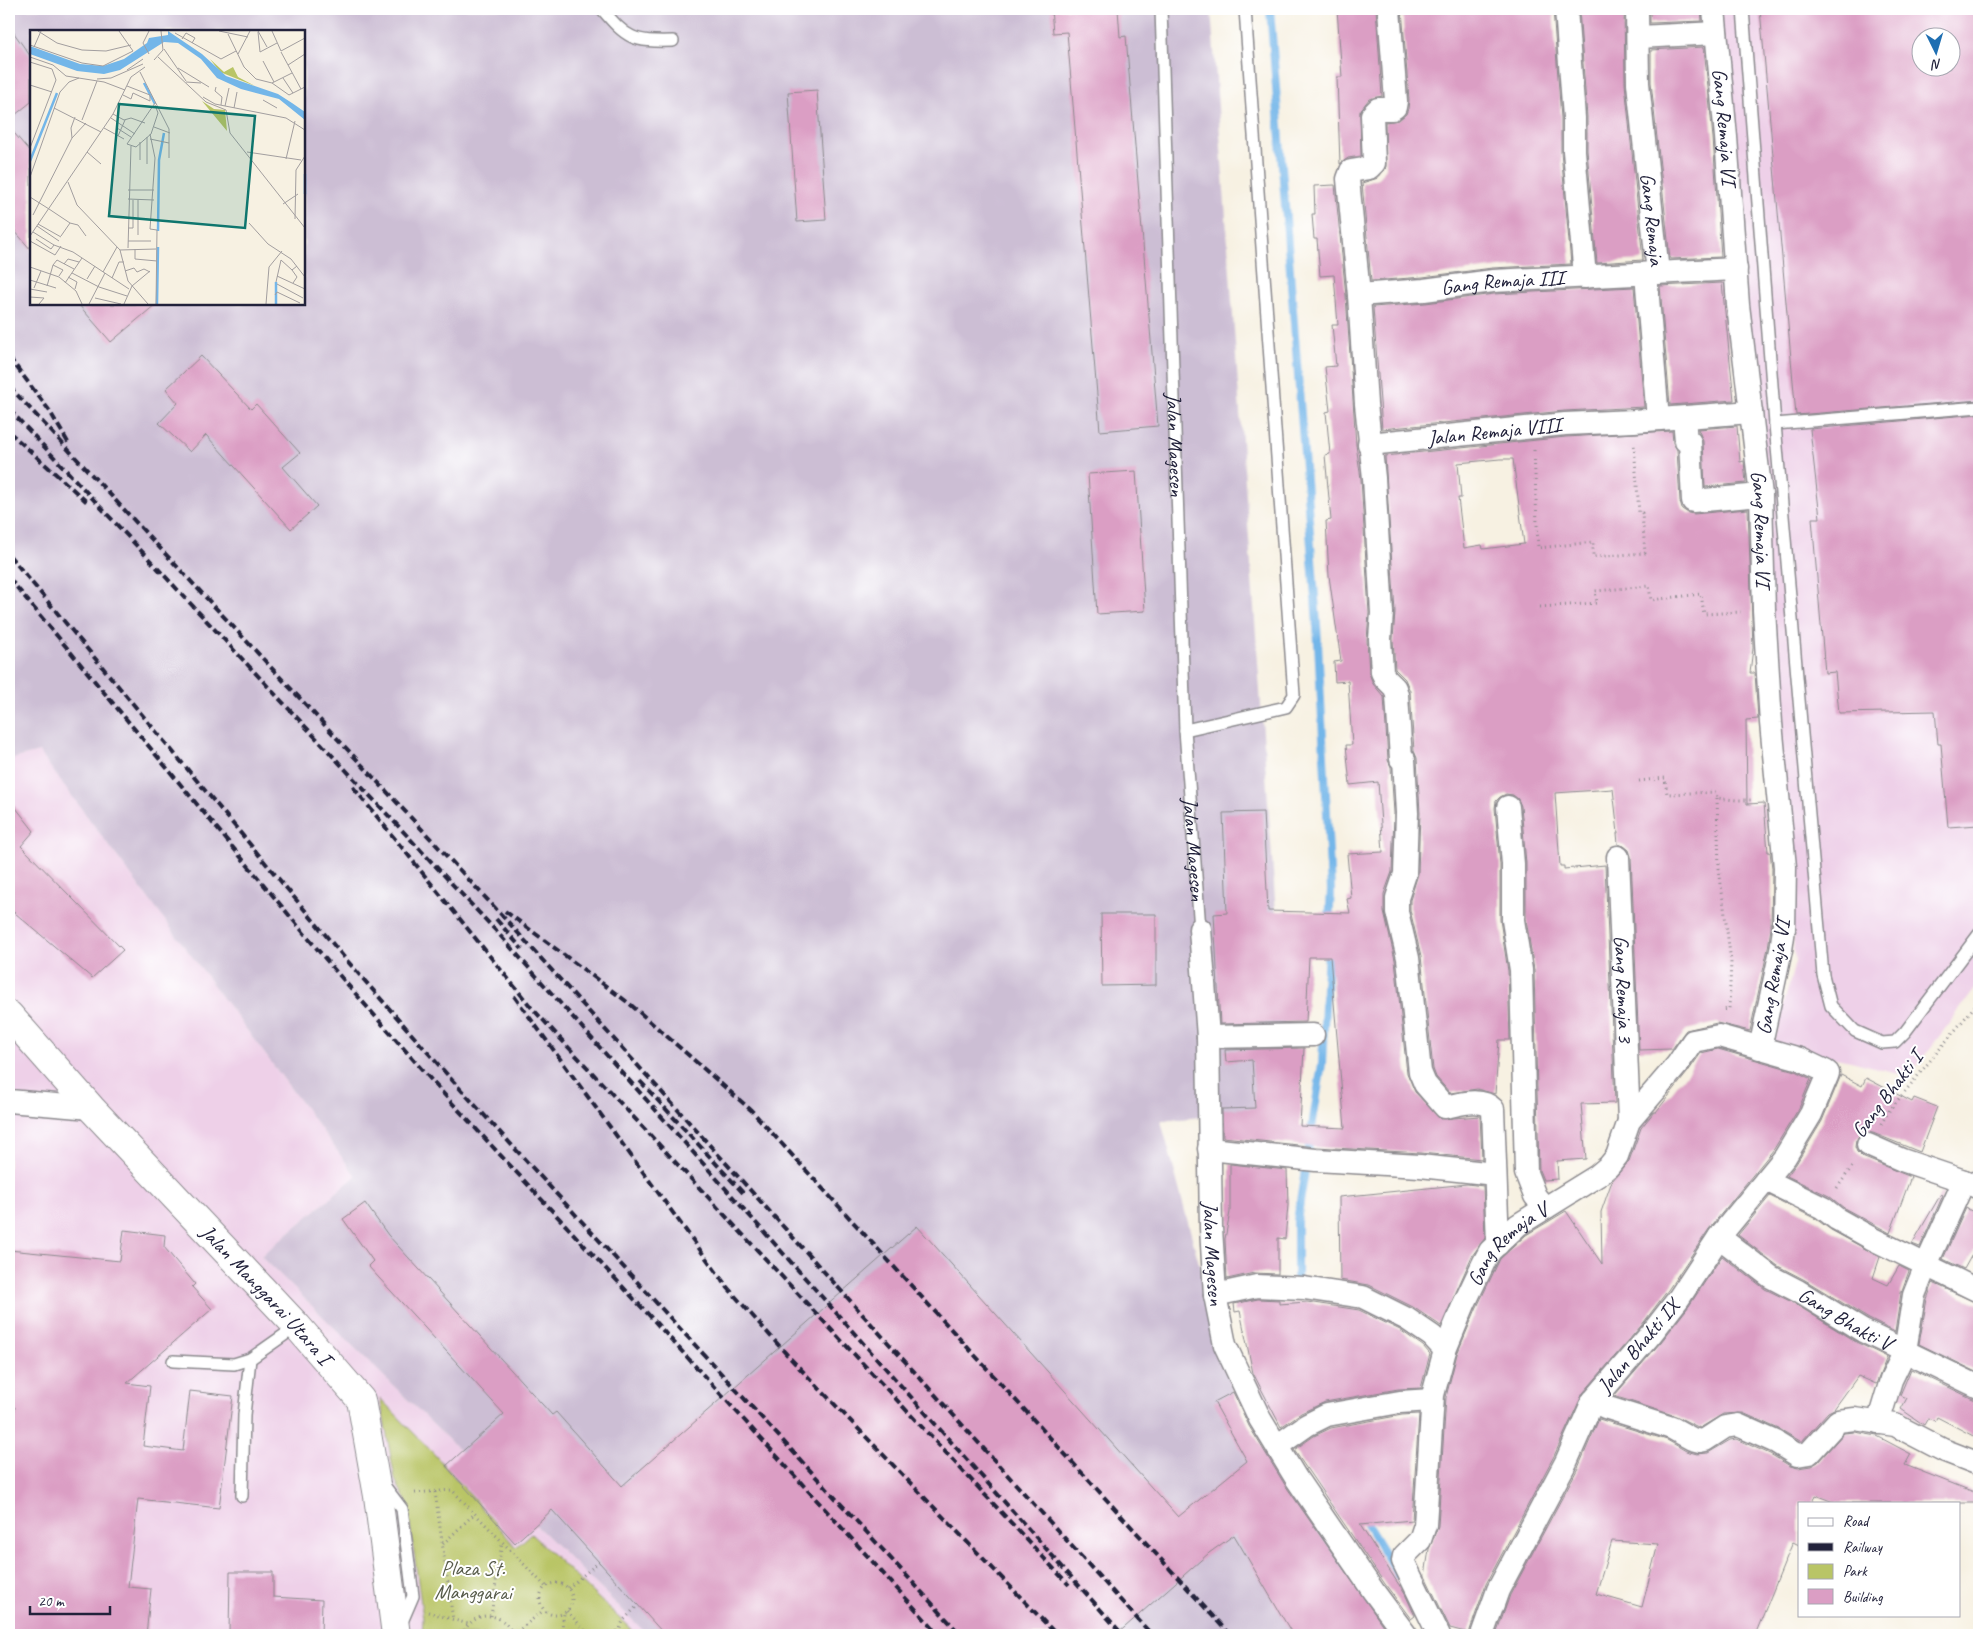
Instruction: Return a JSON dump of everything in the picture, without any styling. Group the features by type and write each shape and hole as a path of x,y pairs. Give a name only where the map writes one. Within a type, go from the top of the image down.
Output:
{"street":[{"path":"1389,9 1395,107 1392,109 1378,109 1372,114 1374,163 1369,168 1351,171 1348,178 1359,295 1369,444 1374,478 1382,613 1380,639 1382,672 1395,688 1397,694 1401,759 1404,760 1405,768 1407,813 1405,874 1397,898 1397,912 1408,958 1420,1072 1425,1084 1445,1107 1479,1102 1488,1104 1494,1109 1498,1244"},
{"path":"1566,9 1570,46 1574,151 1585,277"},
{"name":"Gang Remaja","path":"1638,9 1638,83 1652,273 1658,419"},
{"name":"Gang Remaja VI","path":"1714,9 1726,136 1738,304 1761,495 1764,610 1777,799 1785,867 1784,929 1760,1048"},
{"path":"1639,37 1716,33"},
{"name":"Gang Remaja III","path":"1359,295 1424,290 1493,281 1736,269"},
{"name":"Jalan Remaja VIII","path":"1369,444 1532,427 1634,422 1752,412"},
{"path":"1684,418 1686,442 1690,442 1693,501 1761,495"},
{"path":"1508,807 1513,864 1513,920 1521,970 1526,1173 1535,1196 1545,1208"},
{"name":"Gang Remaja 3","path":"1618,857 1629,1121"},
{"name":"Jalan Magesen","path":"1200,929 1208,1038 1211,1228 1215,1295 1224,1345 1260,1419 1296,1478 1374,1592 1406,1635"},
{"name":"Jalan Manggarai Utara I","path":"9,1015 91,1108 298,1326 361,1400 374,1470 396,1635"},
{"path":"1208,1038 1313,1034"},
{"name":"Gang Remaja V","path":"1440,1635 1403,1561 1404,1556 1420,1540 1425,1526 1432,1400 1445,1350 1464,1304 1490,1251 1518,1225 1610,1166 1617,1156 1629,1121 1677,1065 1693,1040 1719,1036 1800,1059 1825,1071 1828,1073 1827,1076"},
{"name":"Jalan Bhakti IX","path":"1482,1635 1498,1590 1566,1462 1593,1401 1680,1298 1719,1237 1799,1136 1811,1114 1827,1076"},
{"path":"9,1101 91,1108"},
{"path":"1868,1145 1921,1167 1972,1184 1926,1265 1911,1306 1905,1351 1891,1380 1878,1422"},
{"path":"1209,1149 1306,1159 1420,1166 1495,1174"},
{"path":"1766,1180 1823,1208 1837,1219 1871,1238 1979,1291"},
{"name":"Gang Bhakti V","path":"1719,1237 1771,1277 1798,1291 1863,1331 1979,1387"},
{"path":"1215,1295 1257,1286 1295,1288 1363,1297 1407,1319 1432,1336 1445,1350"},
{"path":"1277,1446 1317,1420 1400,1402 1432,1400"},
{"path":"1593,1401 1605,1407 1667,1427 1700,1441 1705,1440 1725,1426 1738,1425 1776,1442 1797,1455 1809,1453 1838,1421 1855,1419 1878,1422 1895,1426 1943,1450 1979,1464"}],"lane":[{"path":"602,9 629,36 651,41 673,41"},
{"name":"Jalan Magesen","path":"1161,9 1185,730 1200,929"},
{"path":"1185,730 1286,707 1294,695 1245,9"},
{"path":"1743,9 1775,424 1823,975 1831,1006 1855,1031 1882,1043 1895,1042 1905,1032 1979,934"},
{"path":"1775,424 1979,407"},
{"path":"173,1361 234,1364 250,1359 298,1326"},
{"path":"242,1496 244,1415 250,1359"},
{"path":"374,1470 402,1509 413,1596 396,1635"}],"path":[{"path":"1532,427 1538,548 1593,542 1593,557 1645,553 1642,513 1639,513 1634,422"},
{"path":"1540,607 1597,603 1595,591 1649,586 1652,600 1701,594 1704,614 1764,610"},
{"path":"1639,781 1665,778 1667,794 1716,792 1719,868 1731,962 1729,1009 1721,1010 1719,1036"},
{"path":"1716,798 1736,800 1777,799"},
{"name":"Gang Bhakti I","path":"1823,1208 1868,1145 1889,1111 1979,1002"},
{"path":"392,1495 452,1490 546,1587"},
{"path":"435,1492 454,1620"},
{"path":"442,1544 474,1514"},
{"path":"491,1616 502,1542"},
{"path":"568,1588 599,1562"},
{"path":"561,1635 565,1612 573,1600 568,1588 557,1583 546,1587 540,1598 544,1610 555,1615 565,1612"},
{"path":"409,1605 468,1624"},
{"path":"613,1635 620,1629 623,1620 638,1605"},
{"path":"462,1635 468,1624 478,1617 491,1616 507,1624 513,1635 544,1610"},
{"path":"565,1612 589,1635"}],"shaded area":[{"path":"9,9 1211,9 1290,1108 1161,1121 1243,1429 1396,1635 648,1635 261,1256 356,1176 39,752 9,760"},
{"path":"1720,9 1979,9 1979,984 1909,1076 1851,1061 1773,1046 1795,962"},
{"path":"39,752 356,1176 261,1256 648,1635 9,1635 9,760"}],"green space":[{"name":"Plaza St. Manggarai","path":"380,1398 435,1455 516,1547 531,1534 637,1635 422,1635 423,1618 407,1503 395,1480"}],"building":[{"path":"1051,9 1118,9 1120,37 1126,36 1158,426 1100,431 1067,32 1053,33"},
{"path":"1337,9 1376,9 1382,96 1369,99 1360,111 1361,156 1348,158 1340,164 1337,77 1342,77"},
{"path":"1402,9 1553,9 1561,118 1561,152 1571,264 1492,268 1423,277 1371,281 1362,183 1378,178 1386,168 1385,122 1399,120 1406,114 1408,109 1409,100"},
{"path":"1579,9 1624,9 1625,84 1643,260 1597,263 1587,150 1587,117"},
{"path":"1650,9 1701,9 1702,21 1650,23"},
{"path":"1760,9 1979,9 1979,400 1796,415"},
{"path":"9,26 30,56 30,103 9,120"},
{"path":"1704,47 1713,138 1721,257 1670,259 1651,82 1651,50"},
{"path":"817,90 826,220 797,222 788,92"},
{"path":"9,127 30,152 30,249 9,224"},
{"path":"1335,185 1346,296 1356,445 1361,479 1369,613 1367,640 1369,673 1373,684 1384,697 1388,760 1391,767 1394,813 1392,872 1384,894 1384,912 1395,960 1407,1073 1415,1092 1440,1119 1480,1116 1482,1159 1421,1153 1317,1147 1223,1137 1222,1109 1255,1108 1252,1060 1226,1062 1225,1050 1304,1048 1300,1126 1345,1128 1330,957 1309,957 1306,1022 1220,1024 1214,914 1227,913 1223,813 1263,812 1268,911 1350,913 1347,899 1351,898 1347,854 1383,852 1378,782 1350,785 1346,745 1352,745 1348,681 1335,682 1334,662 1341,661 1329,576 1326,521 1331,520 1325,455 1330,454 1326,412 1330,411 1325,367 1336,366 1332,325 1338,325 1334,275 1320,276 1317,239 1314,239 1312,214 1315,214 1314,186"},
{"path":"1722,283 1734,400 1670,405 1660,286"},
{"path":"1634,287 1644,407 1564,411 1382,429 1373,307 1426,303 1494,294"},
{"path":"79,305 155,305 111,342"},
{"path":"201,356 251,409 256,404 300,453 283,467 317,506 291,529 206,435 190,452 159,423 178,403 166,389"},
{"path":"1979,414 1979,825 1948,827 1941,744 1938,744 1935,711 1839,713 1835,672 1825,673 1812,518 1820,518 1810,429"},
{"path":"1737,426 1740,462 1744,461 1746,483 1705,487 1703,441 1698,429"},
{"path":"1672,431 1673,443 1677,450 1682,509 1694,514 1748,509 1753,648 1750,673 1755,673 1758,719 1746,720 1747,804 1764,803 1768,852 1770,852 1772,868 1771,928 1750,1031 1717,1023 1686,1030 1672,1049 1639,1050 1631,856 1629,850 1618,844 1613,789 1555,793 1560,866 1564,866 1564,869 1605,865 1615,1103 1581,1104 1586,1159 1557,1161 1558,1179 1543,1180 1539,1170 1534,970 1526,919 1526,863 1521,806 1518,799 1513,795 1506,794 1500,797 1496,801 1495,808 1500,865 1500,920 1508,971 1510,1040 1499,1040 1495,1094 1477,1089 1450,1093 1436,1077 1433,1069 1421,956 1410,910 1410,900 1418,874 1420,813 1417,758 1414,751 1410,691 1405,679 1395,669 1393,639 1395,612 1385,456 1566,437","holes":["1513,459 1524,544 1483,549 1482,545 1464,548 1458,498 1461,498 1458,463"]},
{"path":"1136,471 1145,611 1097,614 1088,474"},
{"path":"9,799 34,831 21,846 123,950 92,978 9,908"},
{"path":"1101,914 1156,914 1156,985 1102,986"},
{"path":"1718,1049 1795,1071 1811,1079 1799,1108 1774,1149 1709,1229 1641,1326 1583,1393 1554,1456 1486,1584 1469,1633 1450,1628 1425,1576 1429,1549 1438,1526 1446,1397 1457,1354 1476,1309 1500,1259 1526,1235 1566,1211 1602,1264 1601,1212 1612,1181 1629,1161 1641,1128 1656,1112 1701,1053"},
{"path":"1841,1075 1862,1086 1866,1078 1912,1102 1914,1098 1937,1107 1920,1152 1873,1133 1866,1132 1861,1134 1856,1140 1855,1147 1862,1157 1911,1177 1890,1233 1844,1208 1829,1196 1787,1176 1822,1121"},
{"path":"1230,1164 1287,1170 1288,1205 1285,1239 1278,1238 1278,1274 1254,1273 1227,1279 1225,1239 1230,1212"},
{"path":"1467,1184 1483,1186 1485,1238 1472,1256 1441,1326 1413,1307 1369,1285 1340,1280 1339,1197"},
{"path":"1941,1194 1943,1195 1920,1247 1912,1244"},
{"path":"1770,1196 1816,1219 1831,1230 1880,1257 1873,1278 1888,1285 1899,1266 1909,1271 1901,1293 1895,1332 1778,1266 1738,1235"},
{"path":"365,1203 388,1235 552,1415 556,1412 622,1486 917,1226 1178,1517 1247,1461 1214,1402 1233,1392 1249,1426 1285,1485 1388,1633 1386,1635 1293,1635 1234,1535 1209,1553 1116,1635 665,1635 552,1510 515,1543 446,1466 504,1414 368,1266 373,1261 343,1219"},
{"path":"1966,1208 1979,1215 1979,1242 1964,1269 1943,1259"},
{"path":"124,1230 165,1235 164,1247 195,1284 192,1287 212,1309 127,1383 150,1386 143,1446 183,1451 190,1391 233,1396 219,1508 138,1499 128,1587 151,1589 146,1635 9,1635 9,1468 15,1407 9,1407 9,1250 120,1261"},
{"path":"1722,1256 1765,1289 1792,1302 1856,1342 1887,1357 1876,1384 1858,1376 1834,1409 1828,1412 1802,1441 1743,1413 1723,1414 1700,1428 1676,1416 1614,1396 1661,1342 1689,1306"},
{"path":"1933,1283 1979,1304 1979,1373 1919,1344 1927,1299"},
{"path":"1258,1299 1279,1300 1279,1304 1307,1302 1359,1310 1400,1330 1423,1346 1430,1354 1421,1388 1398,1389 1325,1402 1301,1413 1281,1427 1253,1373 1240,1311 1235,1312 1234,1304"},
{"path":"1911,1369 1973,1399 1979,1400 1979,1439 1937,1417 1935,1421 1928,1418 1924,1425 1901,1409 1907,1398 1900,1395"},
{"path":"1419,1414 1412,1520 1360,1525 1405,1594 1415,1616 1411,1619 1294,1450 1314,1436 1331,1428 1402,1415"},
{"path":"1599,1419 1667,1440 1686,1451 1697,1454 1708,1453 1730,1440 1736,1439 1770,1454 1790,1466 1798,1468 1811,1466 1818,1462 1844,1433 1855,1432 1877,1436 1911,1454 1905,1465 1979,1494 1979,1503 1833,1502 1815,1495 1812,1502 1798,1502 1798,1544 1793,1542 1755,1635 1496,1635 1510,1595 1578,1468","holes":["1612,1541 1658,1544 1642,1607 1596,1594"]},
{"path":"230,1572 273,1572 273,1597 322,1600 321,1635 229,1635"}],"waterway":[{"path":"1270,9 1317,624 1331,890 1329,922"},
{"path":"1297,1282 1297,1221 1322,1064 1328,949"},
{"path":"1362,1516 1398,1575"}],"railway":[{"path":"9,357 49,410 69,444"},
{"path":"9,386 510,924 1152,1635"},
{"path":"9,409 497,932 1123,1635"},
{"path":"9,432 87,502"},
{"path":"9,555 343,956 452,1080 961,1635"},
{"path":"9,578 333,968 440,1090 648,1314 939,1635"},
{"path":"353,787 531,1007 1069,1585"},
{"path":"505,911 630,1004 751,1110 1230,1635"},
{"path":"496,919 522,949"},
{"path":"514,996 728,1288 789,1357 1057,1635"},
{"path":"640,1081 745,1195"}]}
